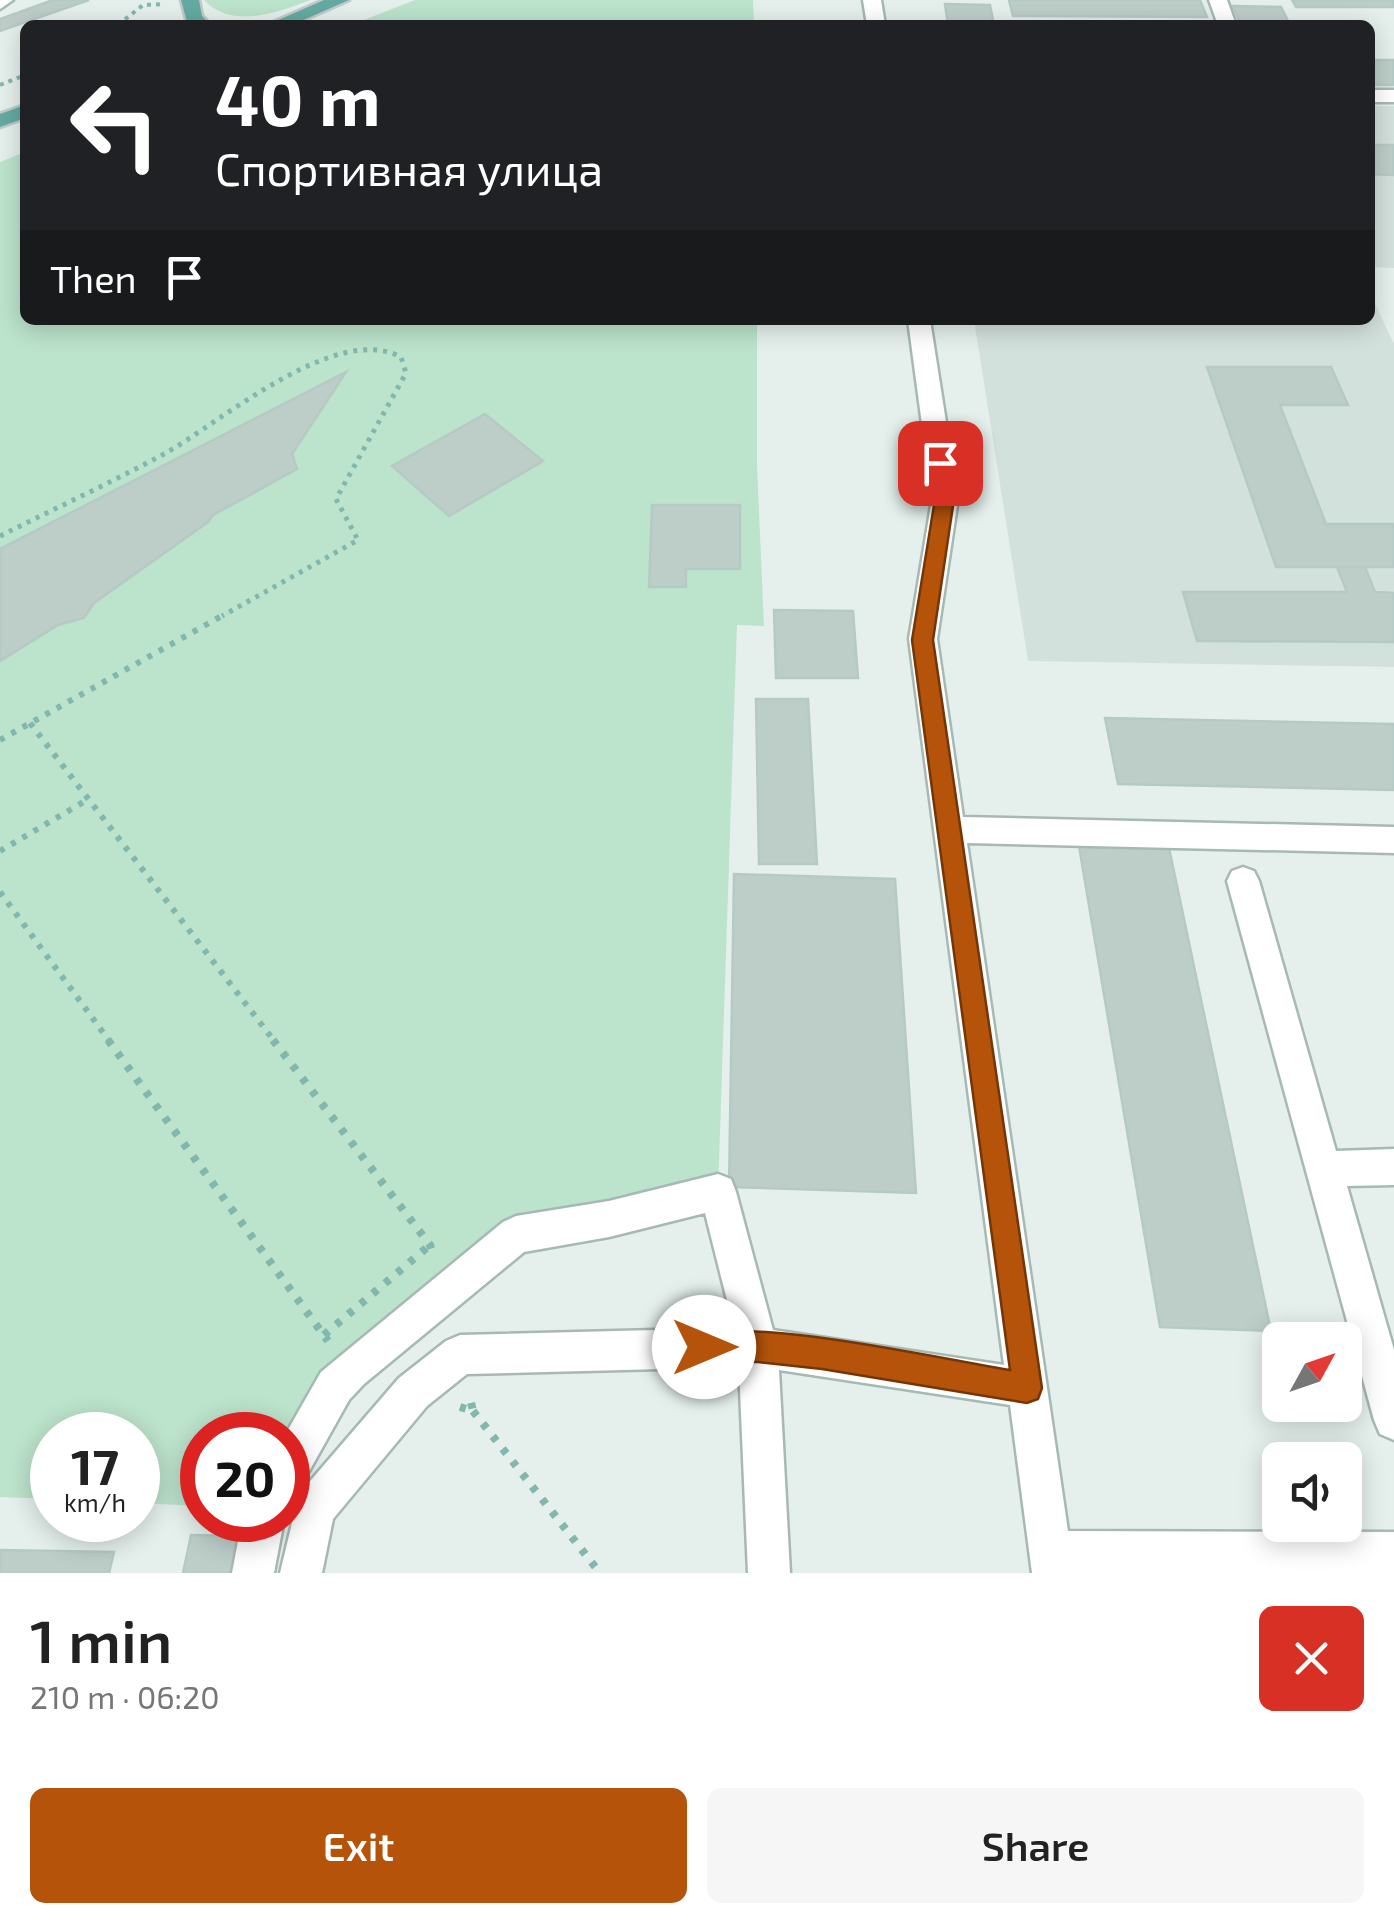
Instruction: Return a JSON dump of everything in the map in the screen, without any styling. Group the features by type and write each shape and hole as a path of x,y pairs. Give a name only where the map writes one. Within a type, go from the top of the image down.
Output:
{"main road":[{"path":"289,20 340,0"}],"street":[{"path":"920,325 945,499 923,640 1052,1562 1394,1553"},
{"path":"950,830 1394,840"},
{"path":"1243,881 1394,1420"},
{"path":"1322,1170 1394,1167"},
{"path":"310,1431 335,1386 350,1370 516,1235 718,1192 758,1347 770,1573"},
{"path":"301,1573 314,1509 413,1392 460,1355 758,1347 1027,1388"},
{"path":"254,1573 259,1542"}],"path":[{"path":"124,20 143,5 189,1"},
{"path":"0,536 167,452 233,406 320,360 384,348 401,358 406,373 336,499 358,540 0,740"},
{"path":"30,723 430,1246 446,1293"},
{"path":"0,852 87,800"},
{"path":"0,892 350,1370"},
{"path":"324,1335 430,1246"},
{"path":"460,1355 473,1411 600,1573"},
{"path":"413,1392 473,1411"}],"shaded area":[{"path":"1375,106 1394,106 1394,268 1375,267"},
{"path":"1375,304 1394,344 1394,667 1028,661 975,325 1375,325"}],"green space":[{"path":"204,0 311,0 270,13 241,16 215,9"},
{"path":"415,0 753,0 754,20 364,20"},
{"path":"20,154 20,325 757,325 757,466 764,626 737,625 718,1192 516,1235 310,1416 310,1412 180,1412 180,1505 160,1504 160,1412 30,1412 30,1498 0,1497 0,162"}],"building":[{"path":"53,0 89,0 32,20 20,20 20,24 0,31 0,19"},
{"path":"1009,0 1200,0 1207,17 1013,16"},
{"path":"1292,0 1394,0 1394,7 1296,7"},
{"path":"945,4 990,5 993,20 947,20"},
{"path":"1233,6 1281,7 1288,20 1239,20"},
{"path":"1375,60 1394,60 1394,85 1375,85"},
{"path":"1375,145 1394,145 1394,175 1375,174"},
{"path":"1207,367 1331,367 1348,405 1280,405 1326,524 1394,524 1394,567 1276,567"},
{"path":"346,372 292,454 297,469 213,515 94,603 84,618 58,625 0,661 0,549"},
{"path":"485,414 543,461 449,516 392,466"},
{"path":"652,505 740,505 740,569 686,569 686,587 649,587"},
{"path":"1337,567 1365,567 1375,592 1394,593 1394,642 1197,641 1183,592 1347,592"},
{"path":"774,610 853,611 858,678 776,678"},
{"path":"756,699 808,699 817,864 759,864"},
{"path":"1105,718 1394,724 1394,790 1118,784"},
{"path":"1079,846 1169,848 1269,1322 1262,1322 1262,1331 1160,1327"},
{"path":"734,874 895,879 916,1193 729,1187"},
{"path":"190,1542 245,1542 239,1573 183,1573"},
{"path":"0,1550 114,1552 109,1573 0,1573"}],"route":[{"path":"704,1347 758,1347 822,1354 1027,1388 923,640 945,499 940,463"}]}
